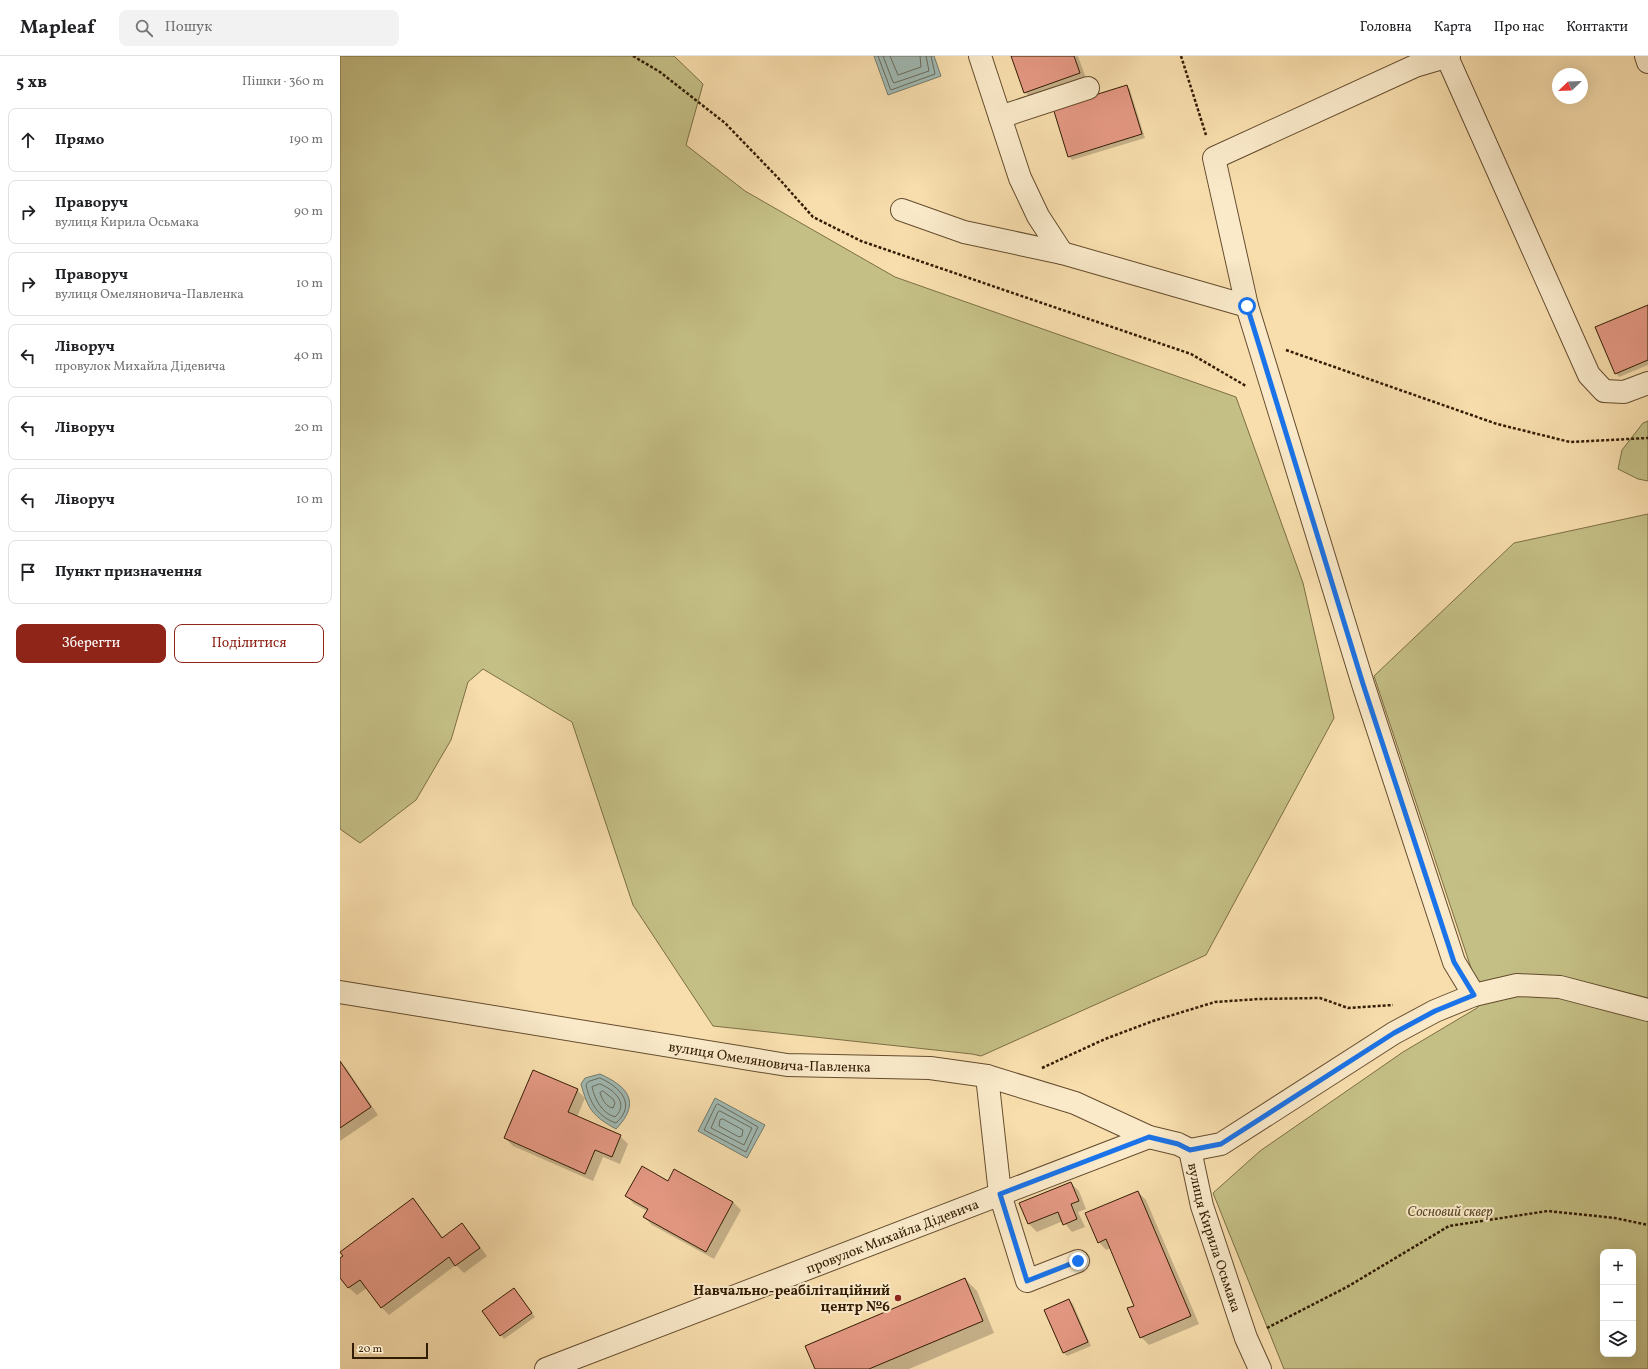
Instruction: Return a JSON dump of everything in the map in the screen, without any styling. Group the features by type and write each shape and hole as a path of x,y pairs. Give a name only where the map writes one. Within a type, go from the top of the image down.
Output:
{"street":[{"path":"980,56 1020,178 1038,216 1062,253"},
{"path":"1646,56 1648,62"},
{"path":"1474,995 1454,962 1363,684 1247,306 1214,158 1414,66 1448,57 1589,375 1604,391 1624,392 1648,383"},
{"path":"1000,117 1088,88"},
{"path":"902,210 964,232 1062,253 1247,306"},
{"name":"вулиця Кирила Осьмака","path":"1260,1369 1246,1338 1202,1206 1190,1150 1221,1144 1394,1033 1435,1011 1474,995 1517,985 1560,987 1648,1010"},
{"name":"вулиця Омеляновича-Павленка","path":"340,992 787,1065 930,1068 987,1076 1075,1103 1149,1137 1178,1144 1190,1150"},
{"path":"987,1076 1000,1194 1027,1281 1078,1261"},
{"name":"провулок Михайла Дідевича","path":"546,1369 1149,1137"}],"path":[{"path":"1182,56 1214,158"},
{"path":"1259,342 1426,398 1497,424 1570,442 1648,438"},
{"path":"1009,1083 1153,1021 1216,1002 1259,999 1320,998 1348,1008 1400,1005"},
{"path":"1246,1338 1347,1286 1449,1226 1548,1211 1615,1218 1648,1225"}],"green space":[{"path":"340,56 674,56 703,84 686,145 745,191 895,277 1236,397 1303,583 1334,718 1206,955 981,1056 713,1026 633,905 572,722 483,669 468,682 451,740 416,800 360,843 340,829"},
{"path":"1648,421 1648,481 1638,479 1618,469 1622,450 1643,423"},
{"name":"Сосновий сквер","path":"1648,514 1648,1369 1284,1369 1213,1193 1260,1151 1403,1052 1477,1008 1482,1001 1374,676 1514,543"}],"water":[{"path":"874,56 934,56 941,76 888,95"},
{"path":"600,1074 618,1084 628,1097 630,1104 628,1111 624,1120 616,1129 592,1111 586,1100 581,1084 585,1078"},
{"path":"715,1098 765,1125 747,1158 698,1131"}],"building":[{"path":"1011,56 1074,56 1080,73 1024,93"},
{"path":"1127,85 1142,134 1068,157 1053,108"},
{"path":"1648,305 1648,360 1615,374 1595,327"},
{"path":"340,1061 371,1107 340,1128"},
{"path":"533,1070 578,1089 568,1112 621,1135 612,1157 595,1150 585,1174 504,1138"},
{"path":"642,1166 668,1181 674,1169 733,1202 706,1252 643,1217 648,1209 625,1196"},
{"path":"1071,1182 1079,1201 1071,1204 1077,1219 1063,1225 1058,1212 1028,1224 1019,1203"},
{"path":"1138,1191 1191,1316 1140,1338 1127,1308 1134,1306 1106,1239 1098,1243 1085,1213"},
{"path":"413,1198 442,1238 462,1223 480,1248 455,1266 449,1257 381,1308 360,1280 348,1288 340,1278 340,1258 343,1256 340,1252"},
{"path":"965,1278 983,1321 869,1369 815,1369 805,1346"},
{"path":"514,1288 532,1313 500,1336 482,1311"},
{"path":"1069,1299 1088,1342 1063,1353 1044,1310"}],"place":[{"name":"Навчально-реабілітаційний центр №6","path":"898,1298"}],"route":[{"path":"1078,1261 1027,1281 1000,1194 1149,1137 1178,1144 1190,1150 1221,1144 1394,1033 1435,1011 1474,995 1454,962 1363,684 1279,405 1247,306"}]}
